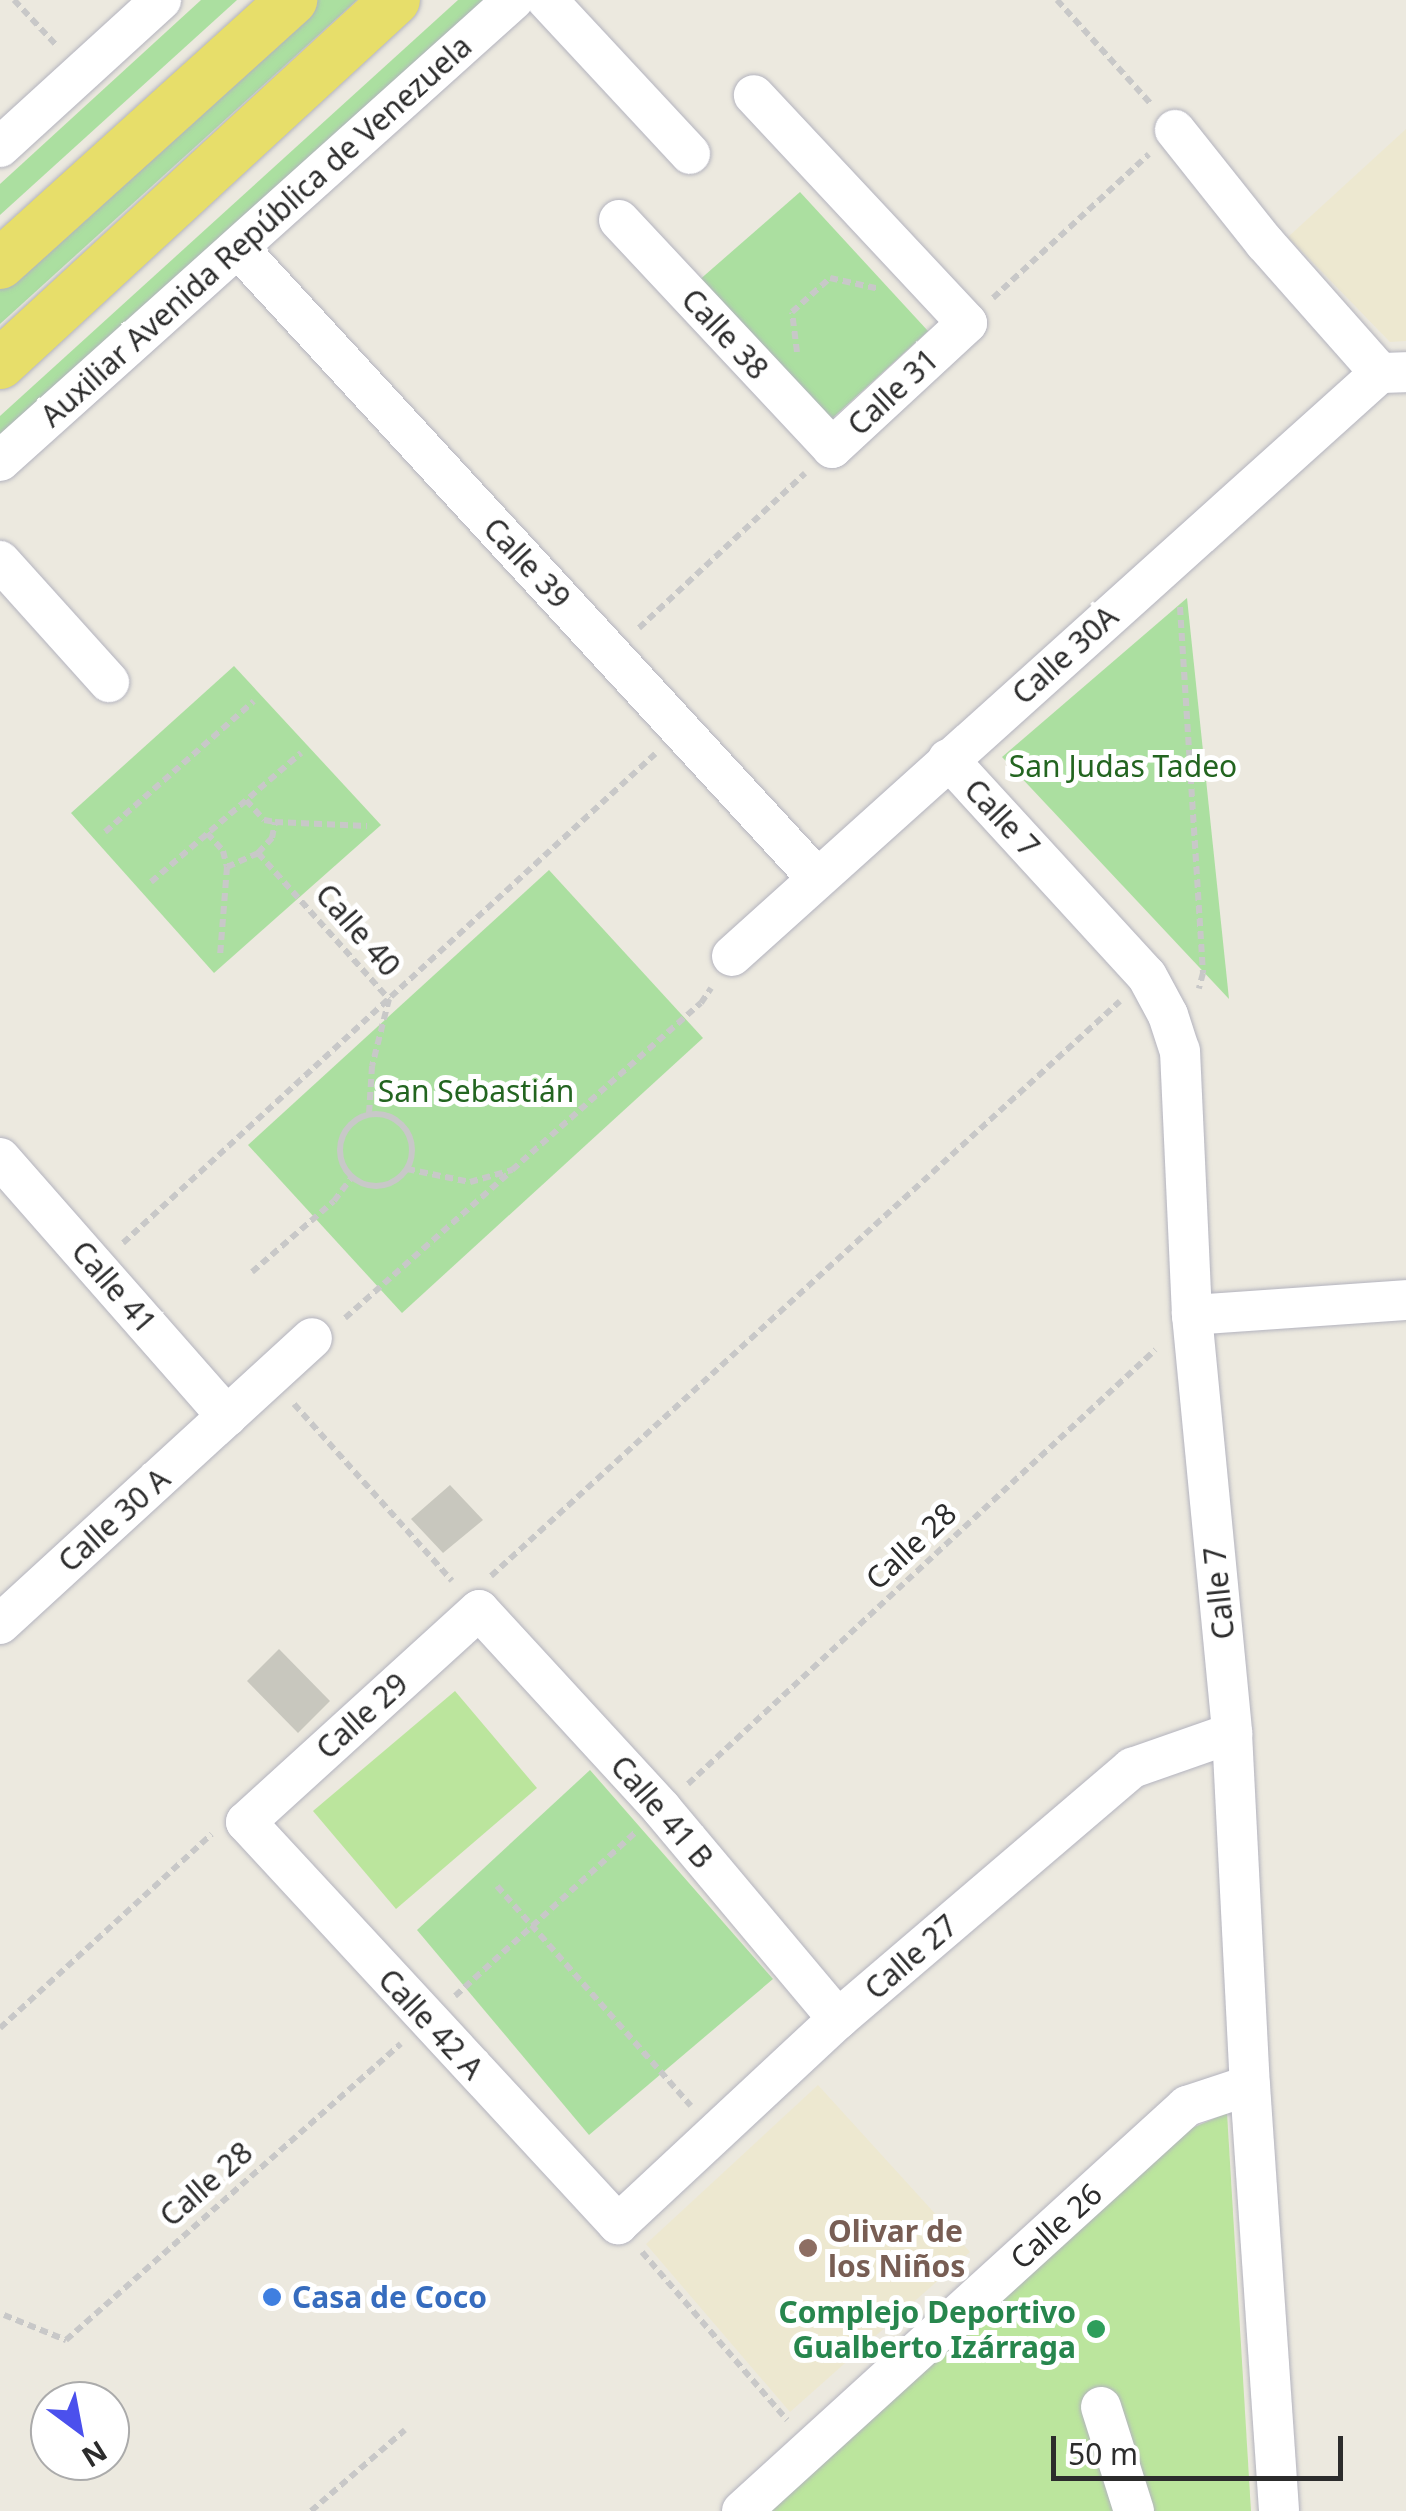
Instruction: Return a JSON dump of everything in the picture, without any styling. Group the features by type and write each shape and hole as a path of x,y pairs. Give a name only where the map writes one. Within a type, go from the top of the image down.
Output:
{"main road":[{"path":"0,264 292,0"},
{"path":"0,364 396,0"}],"street":[{"path":"0,147 161,0"},
{"name":"Auxiliar Avenida República de Venezuela","path":"0,461 513,0"},
{"path":"547,0 690,154"},
{"path":"754,95 958,313"},
{"path":"1175,130 1264,243 1393,372"},
{"name":"Calle 38","path":"619,220 819,434"},
{"name":"Calle 39","path":"238,248 817,878"},
{"name":"Calle 31","path":"819,434 958,313"},
{"name":"Calle 30A","path":"732,956 1177,556 1393,372"},
{"path":"0,561 110,682"},
{"name":"Calle 7","path":"948,759 1147,976 1168,1015 1180,1050 1192,1315 1232,1733 1269,2504"},
{"name":"Calle 41","path":"0,1158 227,1416"},
{"path":"1192,1315 1406,1300"},
{"path":"227,1416 312,1338"},
{"name":"Calle 30 A","path":"0,1624 227,1416"},
{"name":"Calle 41 B","path":"473,1604 662,1810 838,2020"},
{"name":"Calle 29","path":"246,1822 473,1604"},
{"name":"Calle 27","path":"618,2224 838,2020 1132,1768 1232,1733"},
{"name":"Calle 42 A","path":"246,1822 618,2224"},
{"name":"Calle 26","path":"742,2511 1187,2106 1250,2085"},
{"path":"1102,2407 1134,2511"}],"path":[{"path":"14,0 82,73"},
{"path":"819,434 792,312 830,278 958,313 1175,130 1057,0"},
{"name":"Calle 31","path":"610,654 819,434"},
{"path":"1177,556 1203,973 1180,1050"},
{"path":"105,832 254,701"},
{"path":"97,1267 682,730"},
{"path":"151,882 300,752"},
{"path":"246,800 264,820 367,826"},
{"path":"226,867 258,854 272,838 275,822"},
{"path":"207,833 222,851 226,867 220,956"},
{"name":"Calle 40","path":"258,854 389,998"},
{"path":"312,1338 338,1325 700,1003 732,956"},
{"path":"269,1377 473,1604 1147,976"},
{"path":"369,1114 372,1066 389,998"},
{"path":"369,1114 390,1116 406,1129 412,1148 407,1169 392,1183 371,1186 352,1177 340,1160 341,1140 350,1124 369,1114"},
{"path":"407,1169 470,1182 512,1170"},
{"path":"252,1272 334,1201 352,1177"},
{"name":"Calle 28","path":"4,2315 66,2340 662,1810 1192,1315"},
{"path":"0,2028 217,1830 246,1822"},
{"path":"496,1886 714,2132"},
{"path":"618,2224 812,2448"},
{"path":"311,2511 405,2430"}],"shaded area":[{"path":"1406,129 1406,341 1390,342 1288,237"},
{"name":"Olivar de los Niños","path":"818,2085 970,2252 790,2412 646,2244"}],"green space":[{"path":"201,0 237,0 0,215 0,184"},
{"path":"316,0 357,0 0,324 0,289"},
{"path":"458,0 483,0 0,440 0,416"},
{"path":"800,192 928,331 826,424 697,282"},
{"name":"San Judas Tadeo","path":"1187,598 1229,999 1002,757"},
{"path":"234,666 381,825 214,973 71,813"},
{"name":"San Sebastián","path":"549,870 703,1038 402,1313 248,1145"},
{"path":"455,1691 537,1788 396,1909 313,1811"},
{"path":"590,1770 773,1979 589,2135 417,1930"},
{"name":"Complejo Deportivo Gualberto Izárraga","path":"1227,2113 1251,2511 757,2511 1148,2147"}],"building":[{"path":"450,1485 483,1520 443,1553 411,1519"},
{"path":"279,1649 330,1701 298,1733 247,1681"}],"place":[{"name":"Olivar de los Niños","path":"808,2248"},
{"name":"Casa de Coco","path":"272,2297"},
{"name":"Complejo Deportivo Gualberto Izárraga","path":"1096,2329"}]}
